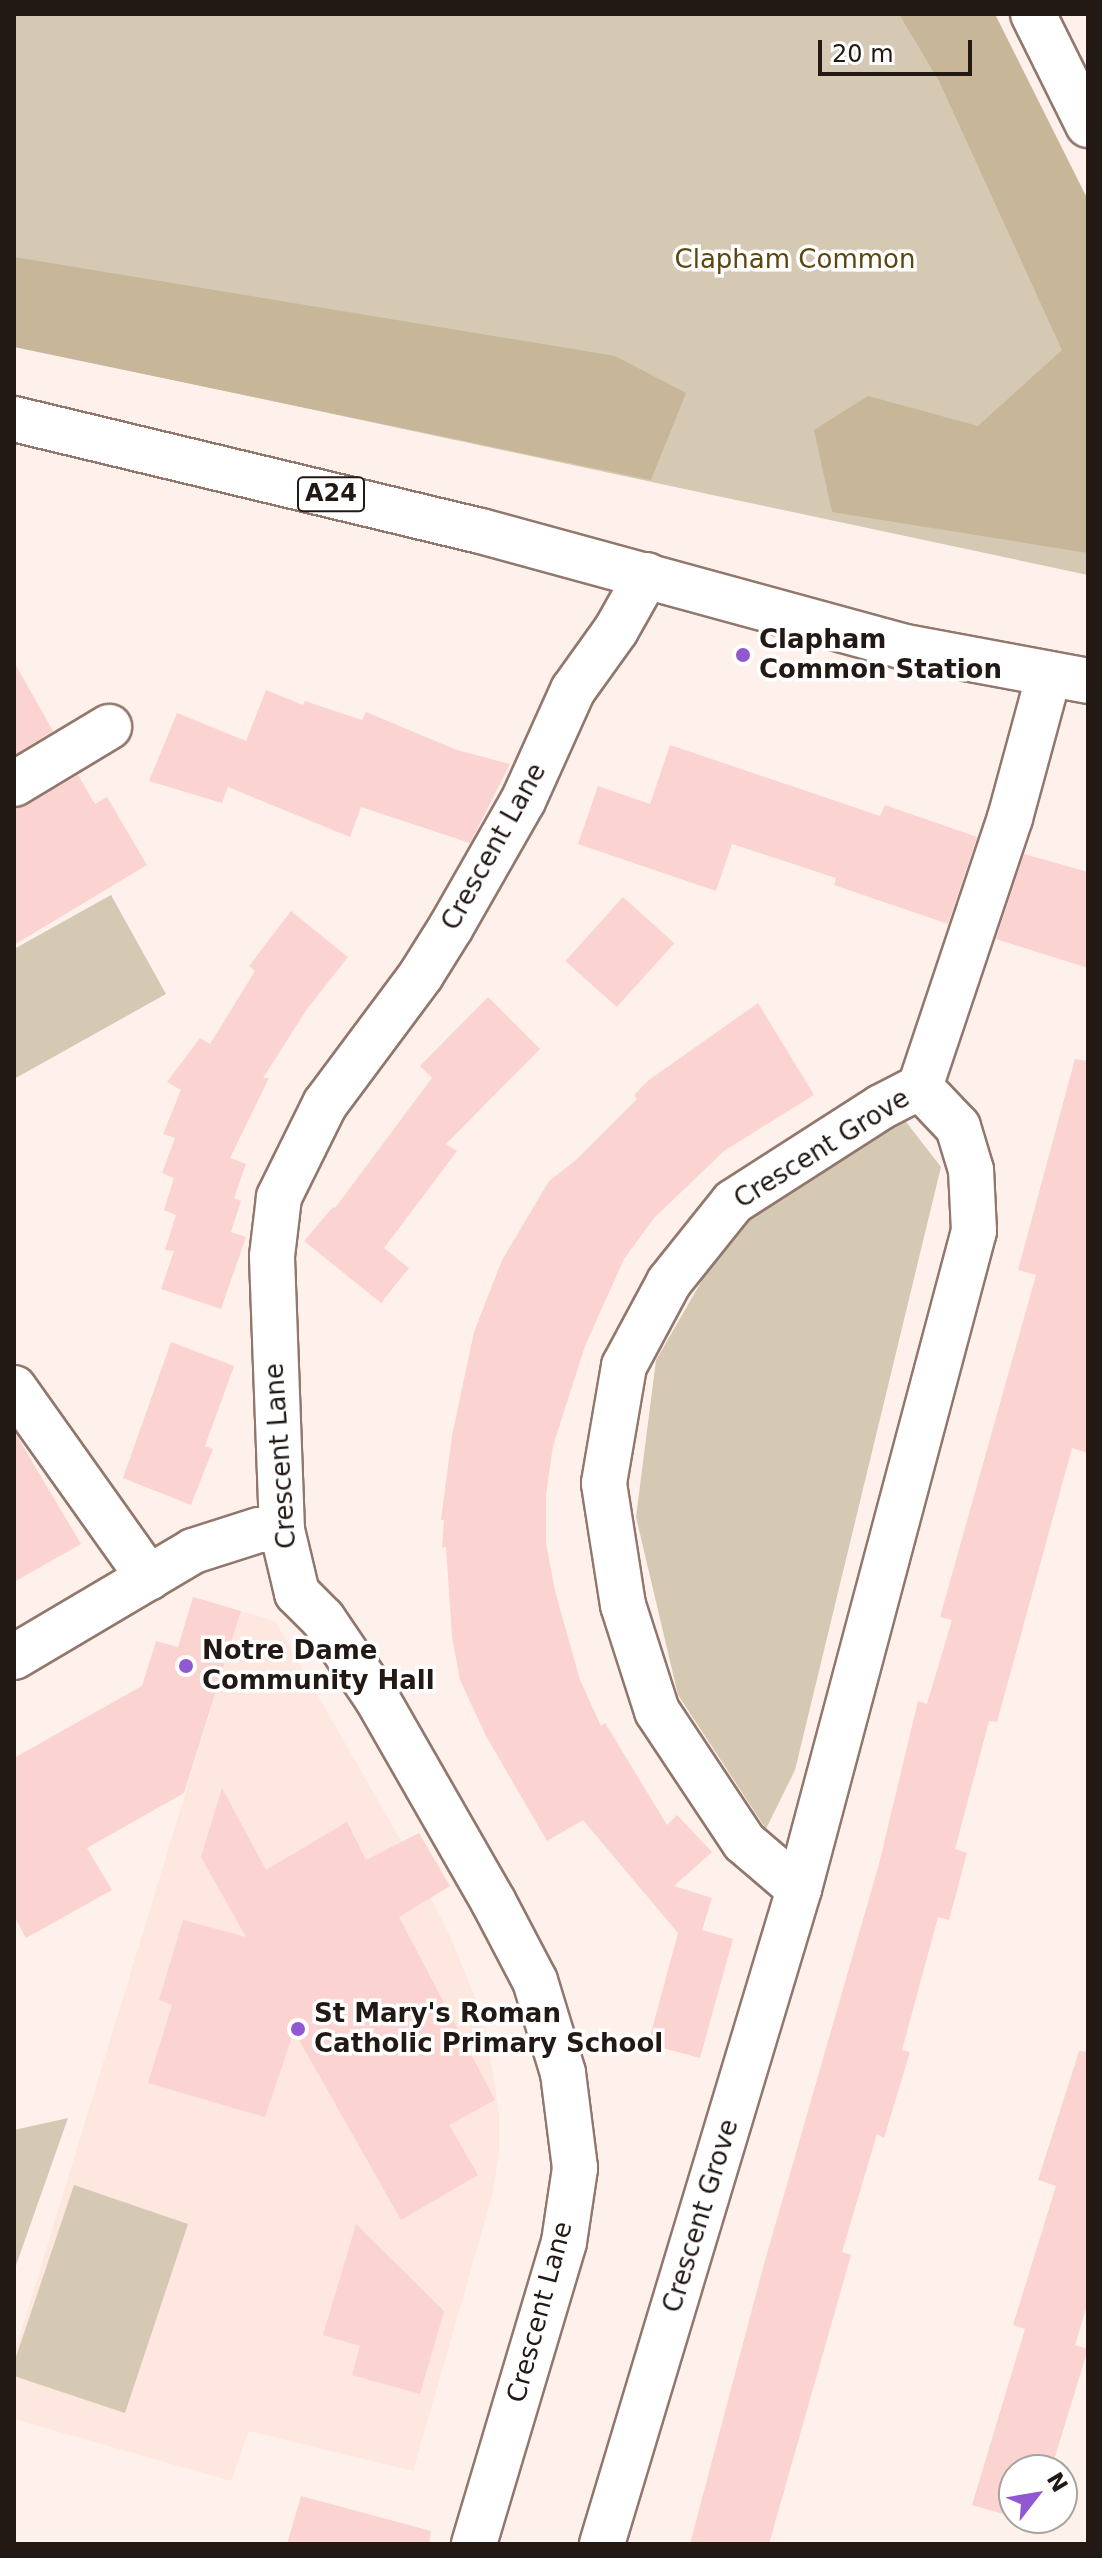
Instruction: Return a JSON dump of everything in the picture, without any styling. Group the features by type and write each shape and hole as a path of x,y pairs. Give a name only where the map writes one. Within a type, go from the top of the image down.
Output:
{"main road":[{"path":"1033,14 1088,125"},
{"name":"A24","path":"14,419 647,575 900,646 1068,678"},
{"name":"Crescent Lane","path":"474,2544 564,2242 575,2168 563,2073 535,1981 378,1700 323,1619 297,1593 282,1530 272,1256 279,1197 325,1104 421,975 465,904 523,801 573,690 616,630 647,575"},
{"name":"Crescent Grove","path":"799,1889 744,1842 657,1711 623,1605 604,1483 624,1366 669,1282 733,1202 881,1107 920,1087 1010,818 1068,678"},
{"path":"14,784 109,727"},
{"name":"Crescent Grove","path":"602,2544 799,1889 974,1231 971,1170 958,1127 920,1087"},
{"path":"14,1388 149,1578"},
{"path":"14,1657 193,1551 259,1530 282,1530"}],"shaded area":[{"path":"899,14 995,14 1088,200 1088,553 832,512 814,430 868,396 978,426 1062,350 939,81"},
{"path":"14,257 615,356 686,393 651,480 14,347"},
{"name":"St Mary's Roman Catholic Primary School","path":"241,1611 275,1621 399,1837 449,1934 480,2009 489,2048 499,2113 499,2153 492,2197 413,2471 249,2431 231,2481 14,2419 14,2355"}],"green space":[{"name":"Clapham Common","path":"14,14 942,14 1088,277 1088,575 14,346"},
{"path":"111,895 166,994 14,1079 14,949"},
{"path":"903,1118 941,1167 795,1770 766,1829 678,1695 636,1517 656,1360 734,1225"},
{"path":"68,2118 14,2271 14,2130"},
{"path":"74,2185 188,2224 125,2413 14,2376 14,2363"}],"building":[{"path":"14,662 53,731 14,755"},
{"path":"266,690 303,705 305,701 362,720 366,712 457,750 510,764 470,843 361,807 350,837 228,787 222,803 149,781 177,713 246,741"},
{"path":"670,745 880,816 885,805 977,837 948,924 834,885 836,878 732,844 716,891 578,844 598,786 650,804"},
{"path":"78,775 95,804 107,797 147,865 14,945 14,809 27,805"},
{"path":"1024,854 1088,872 1088,968 996,939"},
{"path":"623,897 674,943 617,1007 565,961"},
{"path":"291,911 348,957 307,1009 263,1078 269,1078 230,1158 246,1164 234,1198 241,1201 231,1232 246,1237 221,1309 161,1289 174,1251 165,1250 176,1215 164,1210 174,1178 162,1173 175,1138 163,1134 181,1090 167,1082 200,1038 210,1044 255,971 249,966"},
{"path":"488,997 540,1049 446,1144 457,1151 384,1248 409,1268 381,1303 304,1241 335,1208 432,1078 420,1066"},
{"path":"758,1003 814,1095 724,1151 654,1218 624,1259 585,1346 553,1446 546,1494 546,1543 555,1591 580,1680 601,1726 605,1723 667,1825 677,1815 712,1852 674,1886 712,1898 702,1930 733,1939 700,2058 648,2044 678,1933 583,1820 547,1841 486,1736 460,1680 452,1637 446,1547 442,1548 444,1520 441,1520 452,1436 474,1332 502,1260 549,1181 575,1161 637,1099 634,1095 649,1080"},
{"path":"1075,1059 1088,1061 1088,1453 1072,1448 997,1722 989,1721 955,1849 967,1853 949,1920 938,1917 902,2050 910,2052 884,2138 877,2134 842,2252 851,2255 769,2544 690,2544 764,2264 879,1864 918,1701 927,1704 952,1620 940,1617 1036,1275 1018,1270"},
{"path":"171,1342 234,1366 205,1446 213,1449 191,1505 123,1478"},
{"path":"14,1431 81,1544 14,1582"},
{"path":"193,1597 241,1611 184,1793 87,1848 112,1890 26,1938 14,1916 14,1758 142,1686 156,1641 178,1647"},
{"path":"222,1788 266,1870 347,1822 366,1860 419,1833 450,1886 399,1917 495,2100 449,2125 478,2175 401,2220 294,2031 265,2117 148,2083 172,2005 159,2000 183,1920 246,1937 201,1857"},
{"path":"1079,2051 1088,2052 1088,2302 1075,2345 1088,2349 1056,2454 998,2454 998,2512 972,2505 1025,2329 1013,2325 1056,2186 1038,2180"},
{"path":"356,2224 444,2311 420,2394 352,2375 360,2346 323,2335"},
{"path":"301,2496 431,2531 429,2544 287,2544"}],"place":[{"name":"Clapham Common Station","path":"743,655"},
{"name":"Notre Dame Community Hall","path":"186,1666"},
{"name":"St Mary's Roman Catholic Primary School","path":"298,2029"}]}
